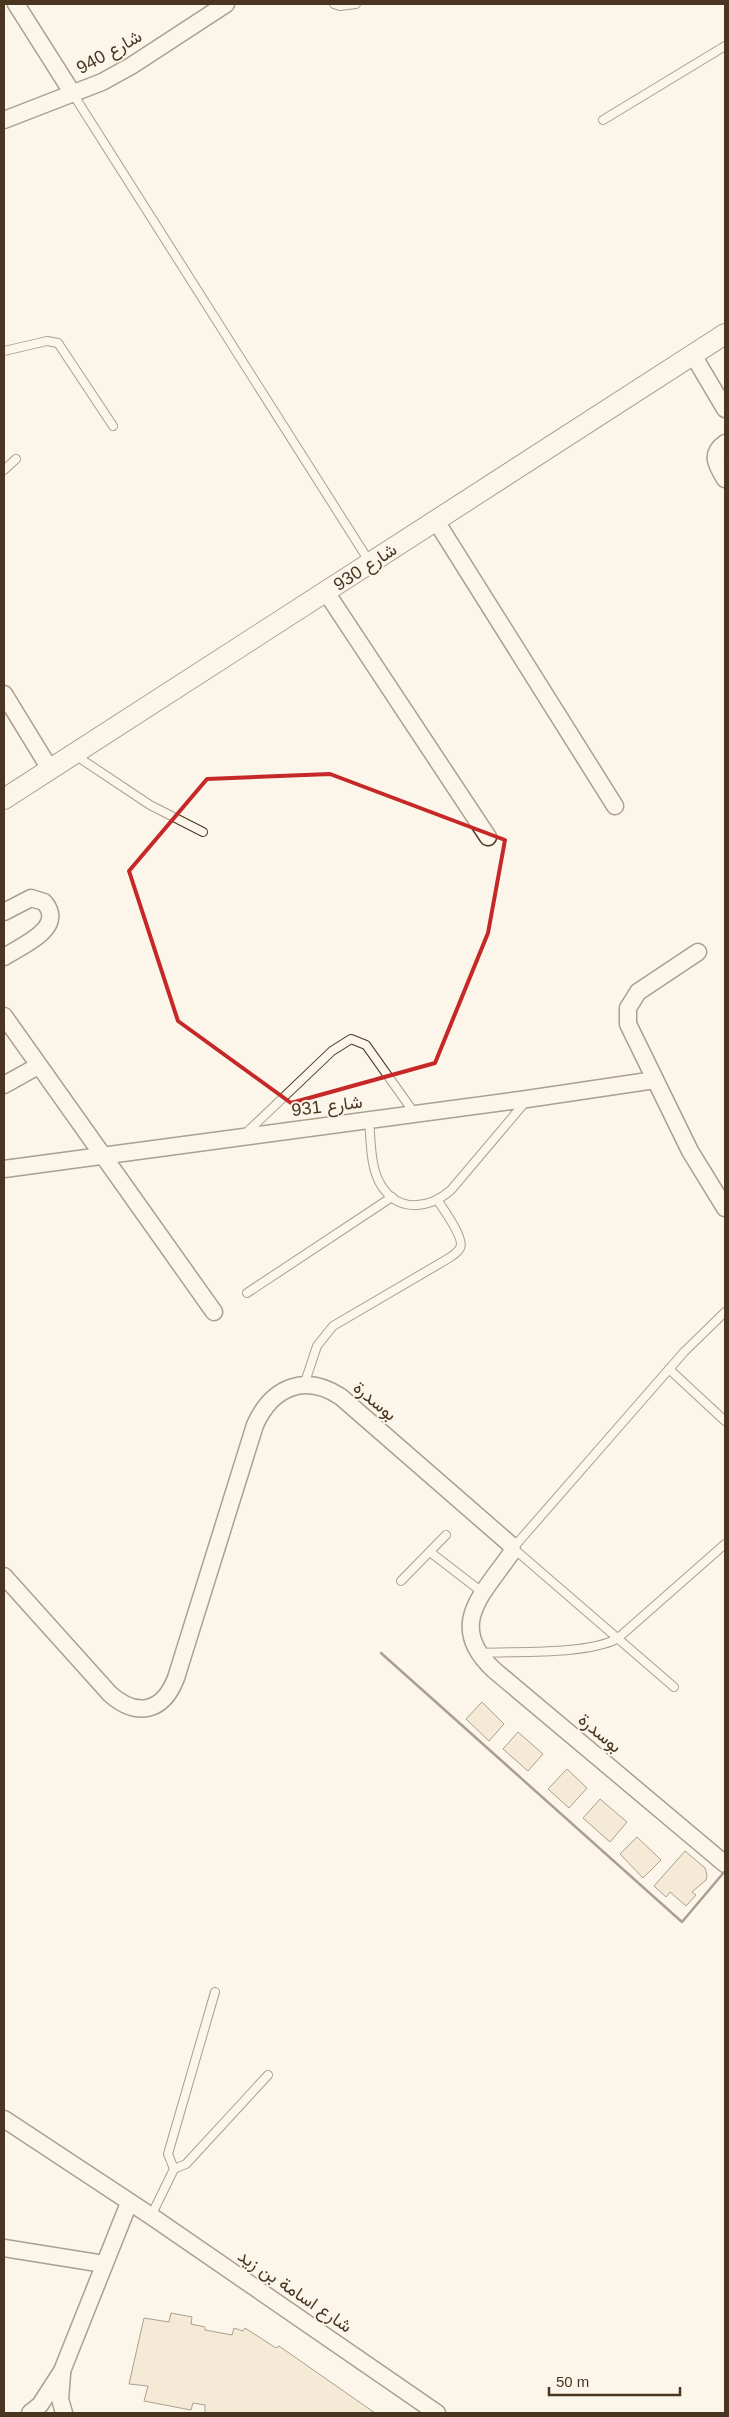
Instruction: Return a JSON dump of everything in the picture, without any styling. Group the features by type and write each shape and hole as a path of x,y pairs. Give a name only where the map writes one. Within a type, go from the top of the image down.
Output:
{"street":[{"path":"16,4 73,94"},
{"name":"شارع 940","path":"4,120 73,94 131,66 226,4"},
{"name":"شارع 930","path":"4,799 725,334"},
{"path":"693,355 725,410"},
{"path":"725,443 716,451 715,458 725,479"},
{"path":"436,521 615,806"},
{"path":"326,592 488,837"},
{"path":"4,694 50,769"},
{"path":"4,912 31,898 44,902 51,914 48,927 43,932 4,957"},
{"path":"698,952 638,992 628,1008 628,1024 630,1032 690,1151 725,1208"},
{"path":"4,1016 214,1312"},
{"path":"4,1085 38,1066"},
{"name":"شارع 931","path":"4,1169 102,1154 528,1099 655,1080"},
{"path":"4,1576 110,1694 123,1705 133,1709 144,1709 157,1704 166,1697 176,1678 255,1425 269,1401 285,1390 304,1385"},
{"name":"بوسدرة","path":"304,1385 324,1388 341,1398 508,1542 512,1552 482,1592 473,1608 470,1626 474,1645 478,1653 494,1670 725,1864"},
{"name":"شارع اسامة بن زيد","path":"4,2119 151,2216 437,2413"},
{"path":"30,2413 40,2405 62,2371 129,2202"},
{"path":"4,2248 104,2264"},
{"path":"62,2371 60,2399 64,2413"}],"lane":[{"path":"334,4 340,6 356,4"},
{"path":"603,120 725,46"},
{"path":"73,94 370,563"},
{"path":"4,351 47,341 58,343 113,426"},
{"path":"4,470 16,459"},
{"path":"74,754 150,805 203,832"},
{"path":"243,1136 332,1051 351,1039 366,1045 414,1114"},
{"path":"369,1120 375,1170 381,1185 392,1197 406,1204 423,1206 438,1201 451,1190 528,1099"},
{"path":"247,1293 392,1197"},
{"path":"304,1385 317,1346 333,1326 444,1261 460,1249 462,1242 459,1235 438,1201"},
{"path":"674,1687 512,1548 669,1369 725,1312"},
{"path":"669,1369 725,1421"},
{"path":"402,1581 446,1535"},
{"path":"478,1653 592,1648 617,1639 725,1544"},
{"path":"430,1552 482,1592"},
{"path":"174,2168 168,2154 215,1992"},
{"path":"151,2216 174,2168 186,2164 268,2075"}],"highlighted area":[{"path":"330,774 505,840 488,933 435,1063 291,1103 178,1021 129,871 207,779"}],"building":[{"path":"482,1702 504,1724 489,1741 466,1719"},
{"path":"518,1732 543,1754 528,1771 503,1749"},
{"path":"567,1769 587,1788 569,1808 548,1789"},
{"path":"600,1799 627,1822 610,1842 583,1818"},
{"path":"637,1837 661,1860 643,1878 620,1854"},
{"path":"685,1851 705,1868 707,1875 706,1880 692,1892 696,1895 686,1906 670,1892 666,1897 654,1886"},
{"path":"171,2313 192,2317 191,2324 205,2327 205,2330 232,2335 234,2328 243,2331 245,2328 276,2348 279,2346 375,2413 205,2413 205,2405 193,2403 191,2410 144,2401 148,2386 129,2384 144,2318 169,2322"}],"wall":[{"path":"381,1653 682,1922 725,1871"}]}
